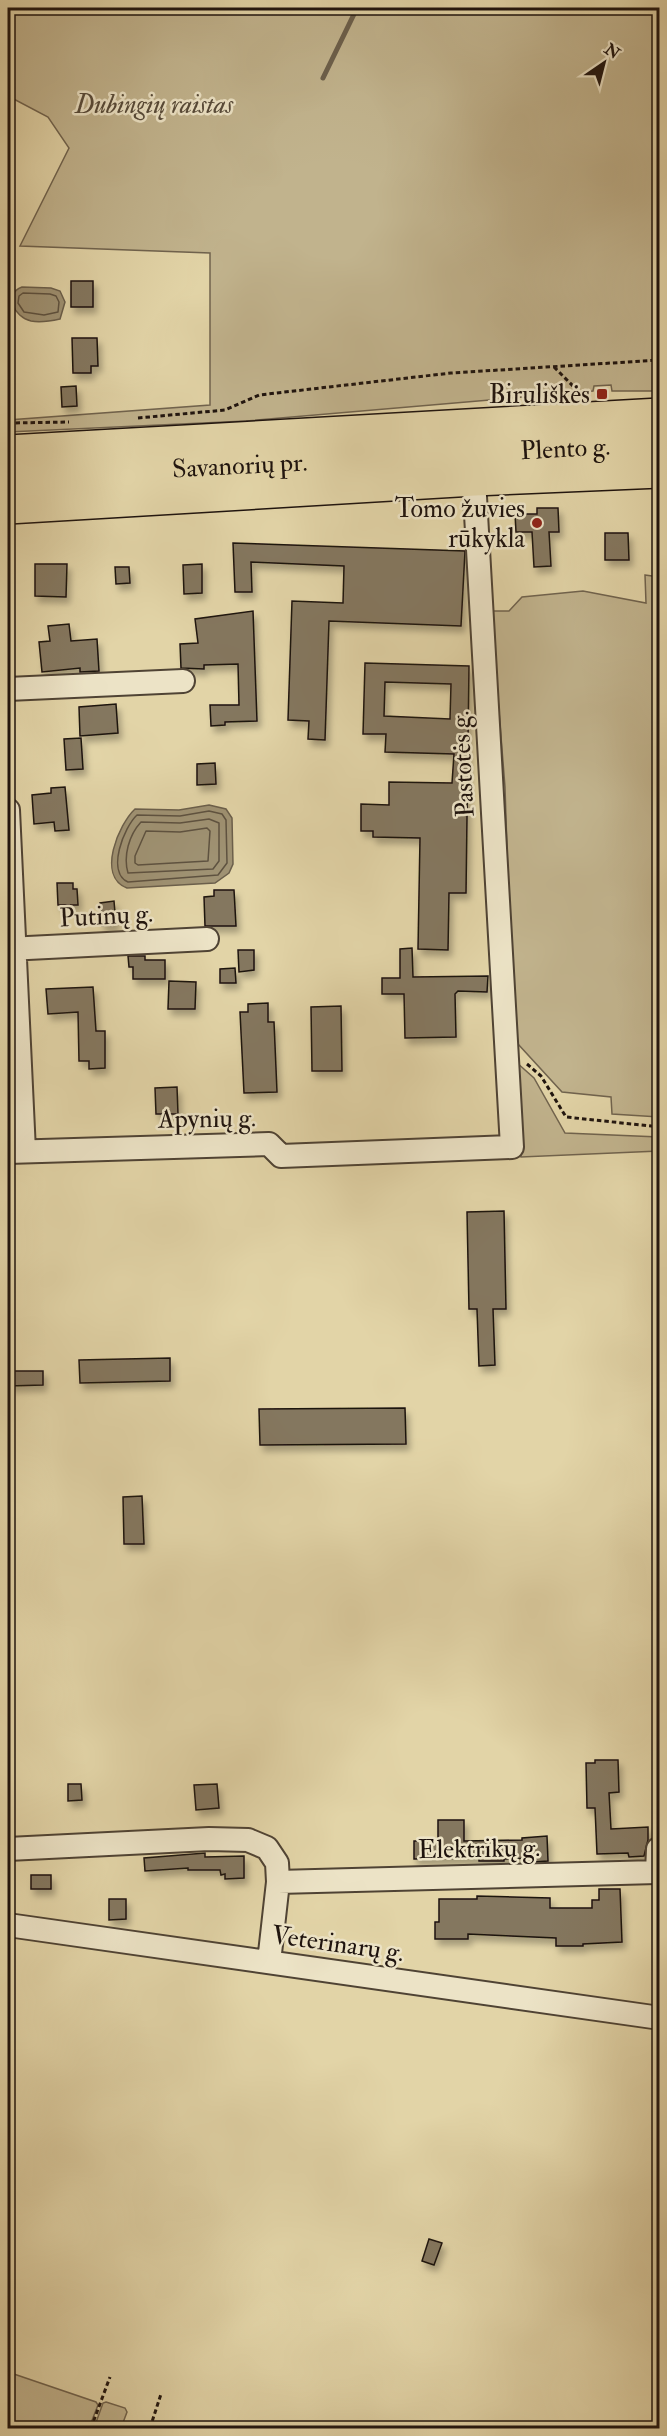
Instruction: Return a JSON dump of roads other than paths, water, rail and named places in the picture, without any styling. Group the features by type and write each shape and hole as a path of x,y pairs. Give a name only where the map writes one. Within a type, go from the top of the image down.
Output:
{"highway":[{"name":"Plento g.","path":"472,452 660,415"},
{"name":"Plento g.","path":"472,452 660,442"},
{"name":"Savanorių pr.","path":"8,452 472,452"},
{"name":"Savanorių pr.","path":"8,477 472,452"},
{"path":"8,507 472,452 660,471"}],"street":[{"name":"Pastotės g.","path":"472,452 512,1147"},
{"path":"8,689 183,681"},
{"path":"8,810 16,1151"},
{"name":"Putinų g.","path":"11,948 207,939"},
{"name":"Apynių g.","path":"16,1151 268,1144 281,1156 512,1147"},
{"path":"8,1849 209,1839 248,1840 267,1848 277,1863 278,1882 269,1962"},
{"name":"Elektrikų g.","path":"278,1882 657,1872 658,1849"},
{"name":"Veterinarų g.","path":"8,1925 660,2018"}],"water":[{"path":"22,287 51,288 60,291 65,302 60,319 35,322 20,315 12,300 16,290"},
{"path":"209,805 226,809 232,818 233,864 229,873 215,883 127,888 118,882 113,873 113,850 117,837 135,809 179,810"}],"waterway":[{"path":"323,78 357,8"}],"place":[{"name":"Biruliškės","path":"602,394"},
{"name":"Tomo žuvies rūkykla","path":"537,523"}],"park label":[{"name":"Dubingių raistas","path":"154,104"}]}
